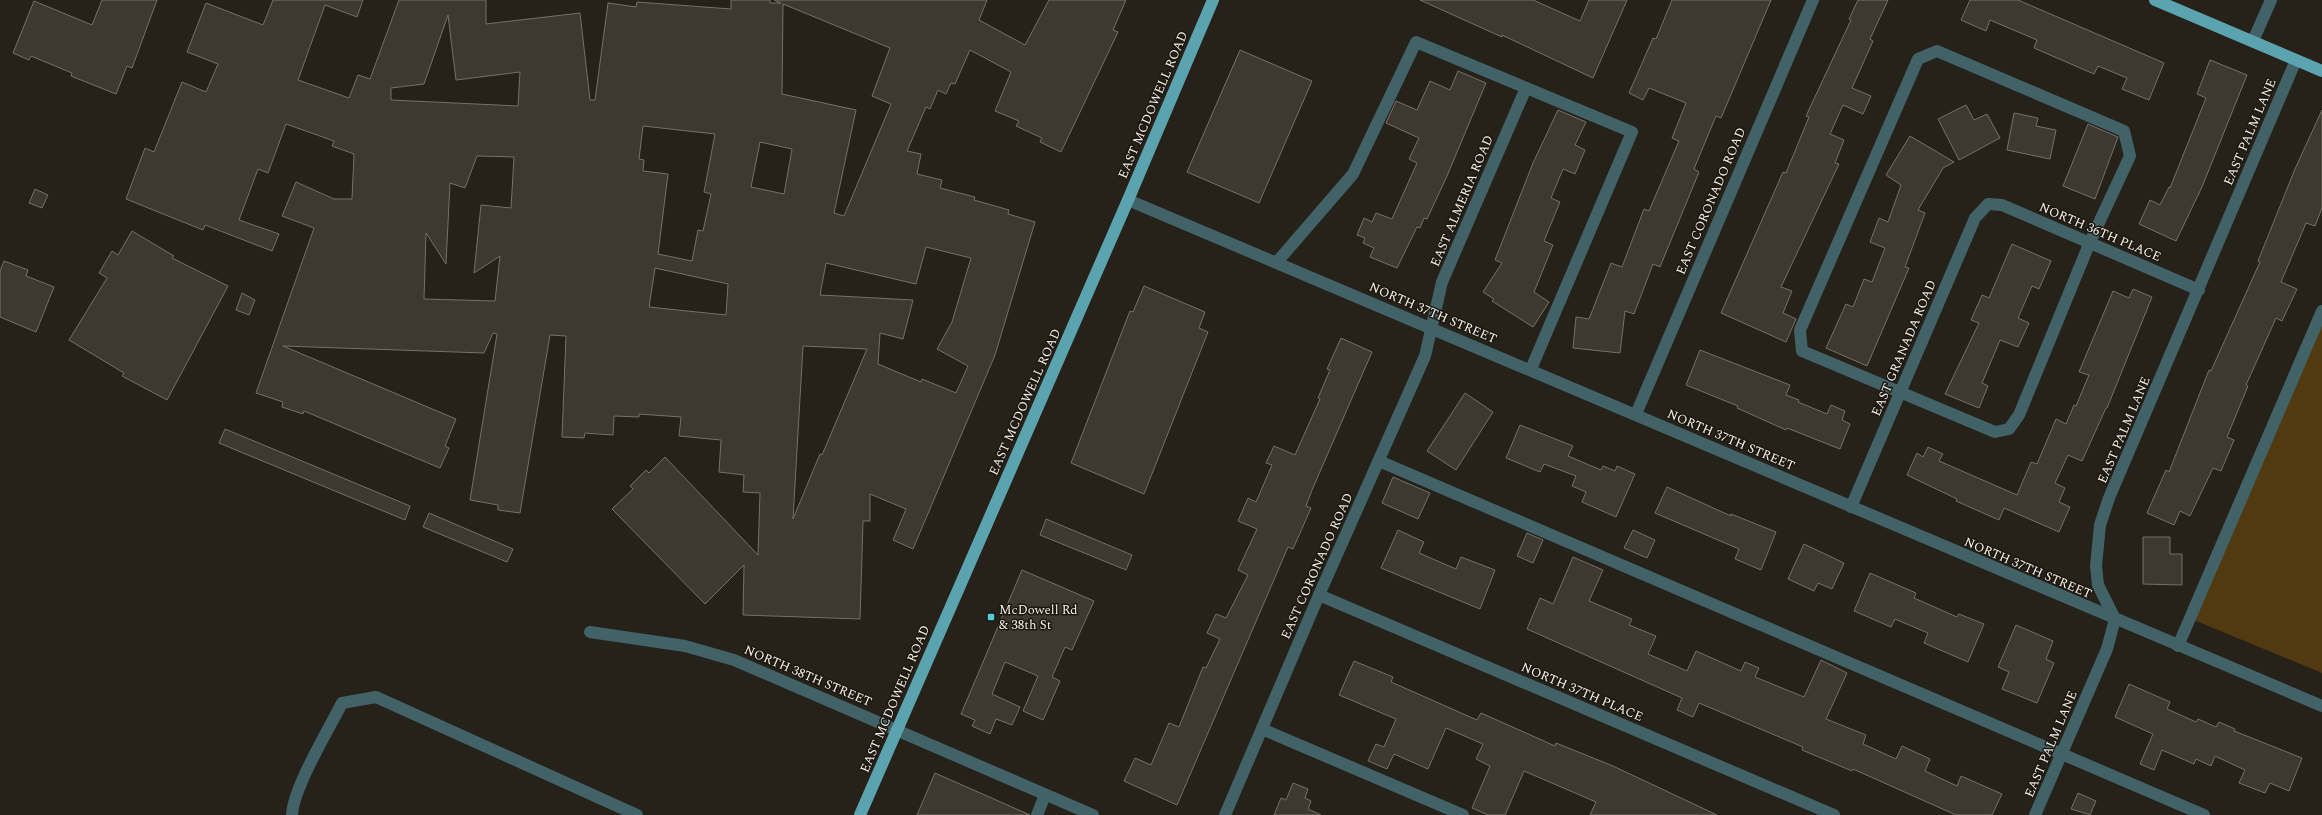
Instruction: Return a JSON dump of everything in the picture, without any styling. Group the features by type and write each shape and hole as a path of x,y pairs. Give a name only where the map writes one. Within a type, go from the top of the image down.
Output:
{"main road":[{"name":"EAST MCDOWELL ROAD","path":"860,815 1128,200 1213,0"},
{"path":"2155,0 2322,71"}],"street":[{"name":"EAST CORONADO ROAD","path":"1636,414 1813,0"},
{"path":"2253,41 2271,0"},
{"path":"1278,262 1353,174 1416,42 1632,132 1531,369"},
{"path":"1936,51 2124,131 2130,156 2090,242 2019,415 2009,429 1995,432 1802,351 1800,330 1918,59 1936,51"},
{"name":"EAST PALM LANE","path":"2035,815 2107,649 2115,619 2098,585 2096,566 2100,525 2109,498 2296,60"},
{"name":"EAST ALMERIA ROAD","path":"1432,327 1442,282 1526,88"},
{"name":"NORTH 37TH STREET","path":"1128,200 1432,327 1851,507 2322,706"},
{"name":"NORTH 36TH PLACE","path":"1988,204 2002,205 2199,290"},
{"name":"EAST GRANADA ROAD","path":"1851,507 1975,218 1988,204"},
{"path":"2178,646 2322,311"},
{"name":"EAST CORONADO ROAD","path":"1225,815 1319,595 1425,356 1432,327"},
{"path":"1379,461 2204,815"},
{"name":"NORTH 37TH PLACE","path":"1319,595 1834,815"},
{"name":"NORTH 38TH STREET","path":"590,632 685,646 734,660 1093,815"},
{"path":"292,815 292,806 306,774 342,703 376,697 637,815"},
{"path":"1262,729 1462,815"},
{"path":"1037,815 1045,795"}],"shaded area":[{"path":"2322,313 2322,673 2194,620"}],"building":[{"path":"102,0 157,0 132,68 127,66 116,94 71,76 72,73 31,56 29,60 13,53 34,1 92,25"},
{"path":"273,0 363,0 357,17 325,5 298,80 349,98 358,75 370,79 399,0 486,0 486,24 580,13 590,100 595,100 608,3 636,7 637,2 731,9 731,0 770,0 770,3 781,3 774,0 987,0 979,20 1025,45 1049,0 1126,0 1113,30 1118,32 1061,152 1040,142 1042,138 1016,126 1019,121 995,111 1011,72 970,50 955,84 951,83 946,94 938,90 930,109 926,107 907,151 921,154 917,174 942,180 940,188 975,197 974,200 1009,210 1008,214 1035,222 995,355 913,549 893,540 906,509 870,494 870,521 863,521 860,619 743,615 744,565 705,604 612,509 633,489 630,486 646,470 649,473 665,457 758,555 760,493 743,492 744,475 719,472 721,440 679,436 681,417 639,414 639,417 614,416 613,435 585,433 584,438 562,437 566,336 550,335 520,513 498,510 498,505 470,500 497,334 493,333 484,353 283,346 456,419 445,446 449,448 440,468 304,411 303,414 282,407 283,402 256,393 314,228 282,216 296,182 334,199 352,199 354,154 332,146 334,141 286,124 268,173 258,169 239,220 279,234 272,251 205,225 203,230 126,199 145,148 154,152 182,82 206,92 218,64 187,52 206,3 263,25","holes":["783,4 890,48 872,96 891,104 844,216 834,213 856,110 782,94","448,15 456,80 520,72 518,106 391,100 391,88 424,84","643,126 715,134 704,192 711,194 703,231 698,230 692,261 658,254 668,174 643,171 644,160 639,159","760,142 792,149 784,194 751,187","477,156 514,157 511,208 481,205 474,273 500,256 495,301 424,299 426,233 446,264 450,183 465,188","926,247 971,258 952,322 937,349 968,366 956,393 922,379 921,382 878,364 880,333 903,339 913,300 820,295 826,263 916,284","655,268 728,284 726,315 649,307","803,346 867,349 822,455 820,454 793,519"]},
{"path":"1420,0 1533,0 1580,21 1589,0 1627,0 1593,78 1502,35 1502,37"},
{"path":"1672,0 1771,0 1721,118 1716,116 1694,169 1699,172 1660,267 1653,264 1634,314 1625,311 1620,353 1573,348 1576,317 1589,319 1611,263 1622,267 1644,209 1649,211 1679,141 1672,138 1686,103 1649,88 1643,100 1629,93 1653,38 1656,39"},
{"path":"1858,0 1888,0 1870,39 1873,41 1852,88 1871,96 1863,114 1843,105 1830,134 1844,140 1835,163 1839,164 1781,287 1792,291 1783,313 1796,319 1786,342 1721,313 1783,172 1786,173 1809,117 1806,116 1851,20 1849,19"},
{"path":"1970,0 2018,0 2164,63 2149,100 2122,89 2127,78 2098,66 2094,74 2034,48 2037,40 1990,20 1986,31 1961,20"},
{"path":"1240,50 1312,81 1259,203 1187,172"},
{"path":"2210,60 2247,75 2202,187 2176,241 2139,224 2150,200 2160,205 2169,187 2170,188 2206,98 2197,94"},
{"path":"1458,71 1486,83 1447,176 1427,219 1424,218 1420,228 1417,227 1397,268 1370,257 1374,248 1363,243 1365,238 1357,235 1364,218 1372,222 1376,213 1392,219 1417,163 1409,159 1419,138 1386,123 1396,101 1417,110 1430,81 1450,90"},
{"path":"1966,105 1974,120 1987,114 2000,138 1959,160 1938,119"},
{"path":"1558,110 1586,122 1575,145 1585,150 1575,174 1563,169 1551,198 1560,202 1544,241 1553,245 1534,292 1549,302 1533,327 1492,301 1494,299 1483,292 1502,263 1495,260 1533,163"},
{"path":"2322,110 2322,208 2315,226 2306,223 2281,282 2297,289 2282,321 2276,318 2246,385 2248,386 2227,437 2234,440 2221,471 2213,468 2190,516 2180,511 2174,525 2147,513 2166,470 2169,472 2209,370 2211,371 2260,262 2258,261 2295,169"},
{"path":"2014,113 2038,118 2036,126 2056,130 2050,159 2007,150"},
{"path":"2088,124 2118,137 2095,199 2063,186"},
{"path":"1910,136 1954,162 1943,168 1918,210 1925,213 1905,267 1909,268 1867,366 1826,348 1846,304 1853,307 1864,279 1872,282 1885,248 1870,242 1879,218 1888,222 1901,185 1886,175"},
{"path":"35,189 48,195 42,208 29,203"},
{"path":"132,231 174,256 172,258 228,286 167,400 122,376 124,373 69,340 107,278 99,273 112,251 118,255"},
{"path":"2012,244 2051,261 2039,289 2032,286 2018,318 2029,323 2018,347 2000,340 1982,383 1988,386 1979,408 1945,394 1979,323 1971,320 1982,295 1989,298"},
{"path":"4,261 28,270 26,276 54,287 36,332 0,317 0,271"},
{"path":"1144,286 1205,312 1199,328 1208,332 1144,494 1071,463 1130,311 1133,312"},
{"path":"2133,289 2152,297 2107,408 2082,461 2068,455 2055,483 2065,488 2059,502 2070,507 2059,532 2004,508 1999,520 1956,501 1957,499 1907,475 1917,453 1923,457 1928,447 1943,454 1939,461 2017,495 2031,462 2037,464 2056,419 2066,424 2074,405 2076,406 2089,375 2079,372 2113,291 2129,298"},
{"path":"242,293 255,300 249,315 236,310"},
{"path":"1341,338 1372,352 1312,490 1306,506 1311,508 1293,549 1288,547 1177,805 1124,781 1135,758 1151,765 1169,723 1179,727 1203,667 1206,668 1220,639 1207,633 1216,614 1226,618 1248,575 1238,570 1257,529 1238,521 1248,498 1256,502 1272,465 1266,463 1274,446 1295,455 1320,399 1318,398 1330,370 1327,369"},
{"path":"1700,350 1790,385 1786,395 1799,400 1798,402 1827,414 1831,405 1845,411 1842,420 1850,424 1840,449 1787,428 1786,430 1737,408 1738,406 1686,385"},
{"path":"1465,393 1493,412 1456,470 1427,451"},
{"path":"1520,425 1573,446 1568,456 1601,470 1603,466 1615,471 1617,466 1635,474 1616,517 1582,502 1586,492 1572,486 1576,476 1544,464 1540,472 1506,458"},
{"path":"225,429 410,506 405,520 219,443"},
{"path":"1393,477 1430,493 1418,519 1382,503"},
{"path":"1667,487 1731,516 1731,514 1776,532 1761,570 1735,559 1739,549 1655,513"},
{"path":"429,513 513,549 507,562 423,527"},
{"path":"1046,519 1132,555 1126,570 1040,535"},
{"path":"1398,530 1424,542 1419,553 1456,569 1461,557 1495,570 1480,609 1381,568"},
{"path":"1633,530 1655,540 1647,558 1624,548"},
{"path":"1527,533 1543,540 1533,563 1517,556"},
{"path":"2143,537 2170,537 2170,554 2182,554 2182,585 2143,584"},
{"path":"1804,544 1844,563 1832,589 1818,583 1814,591 1788,579"},
{"path":"1573,557 1603,570 1589,601 1632,619 1629,625 1656,636 1648,654 1687,671 1696,651 1741,671 1745,662 1759,668 1755,677 1804,697 1821,660 1847,673 1826,719 1866,735 1863,744 1896,759 1902,746 1930,759 1925,771 1957,786 1961,776 2002,794 1992,815 1956,815 1853,769 1852,771 1802,750 1803,747 1699,703 1693,717 1677,710 1682,698 1527,629 1540,598 1553,604"},
{"path":"1022,570 1094,601 1072,650 1065,647 1052,677 1060,681 1043,720 1023,711 1038,676 1005,662 992,694 1020,707 1012,725 996,719 990,734 972,726 975,720 961,714"},
{"path":"1870,573 1916,593 1914,598 1957,617 1959,614 1984,624 1968,662 1924,643 1928,633 1895,619 1891,627 1854,611"},
{"path":"2016,625 2053,641 2046,659 2054,663 2037,703 2002,689 2009,672 1998,667"},
{"path":"1354,661 1393,677 1391,682 1477,720 1481,713 1555,746 1556,743 1613,766 1717,815 1590,815 1596,802 1524,771 1505,815 1488,815 1472,808 1490,766 1476,759 1483,744 1446,728 1428,769 1394,754 1387,769 1368,761 1376,744 1384,747 1396,719 1339,695"},
{"path":"2129,684 2170,702 2167,709 2196,722 2198,719 2216,727 2219,722 2235,729 2234,731 2302,758 2289,791 2270,783 2265,793 2239,783 2245,770 2215,756 2211,766 2196,759 2194,764 2162,750 2154,770 2140,764 2153,734 2115,717"},
{"path":"935,773 1030,815 917,815"},
{"path":"1293,783 1308,789 1305,798 1311,801 1308,809 1321,815 1274,815 1281,798 1286,800"},
{"path":"2078,793 2096,801 2090,815 2071,809"}],"place":[{"name":"McDowell Rd & 38th St","path":"991,617"}]}
